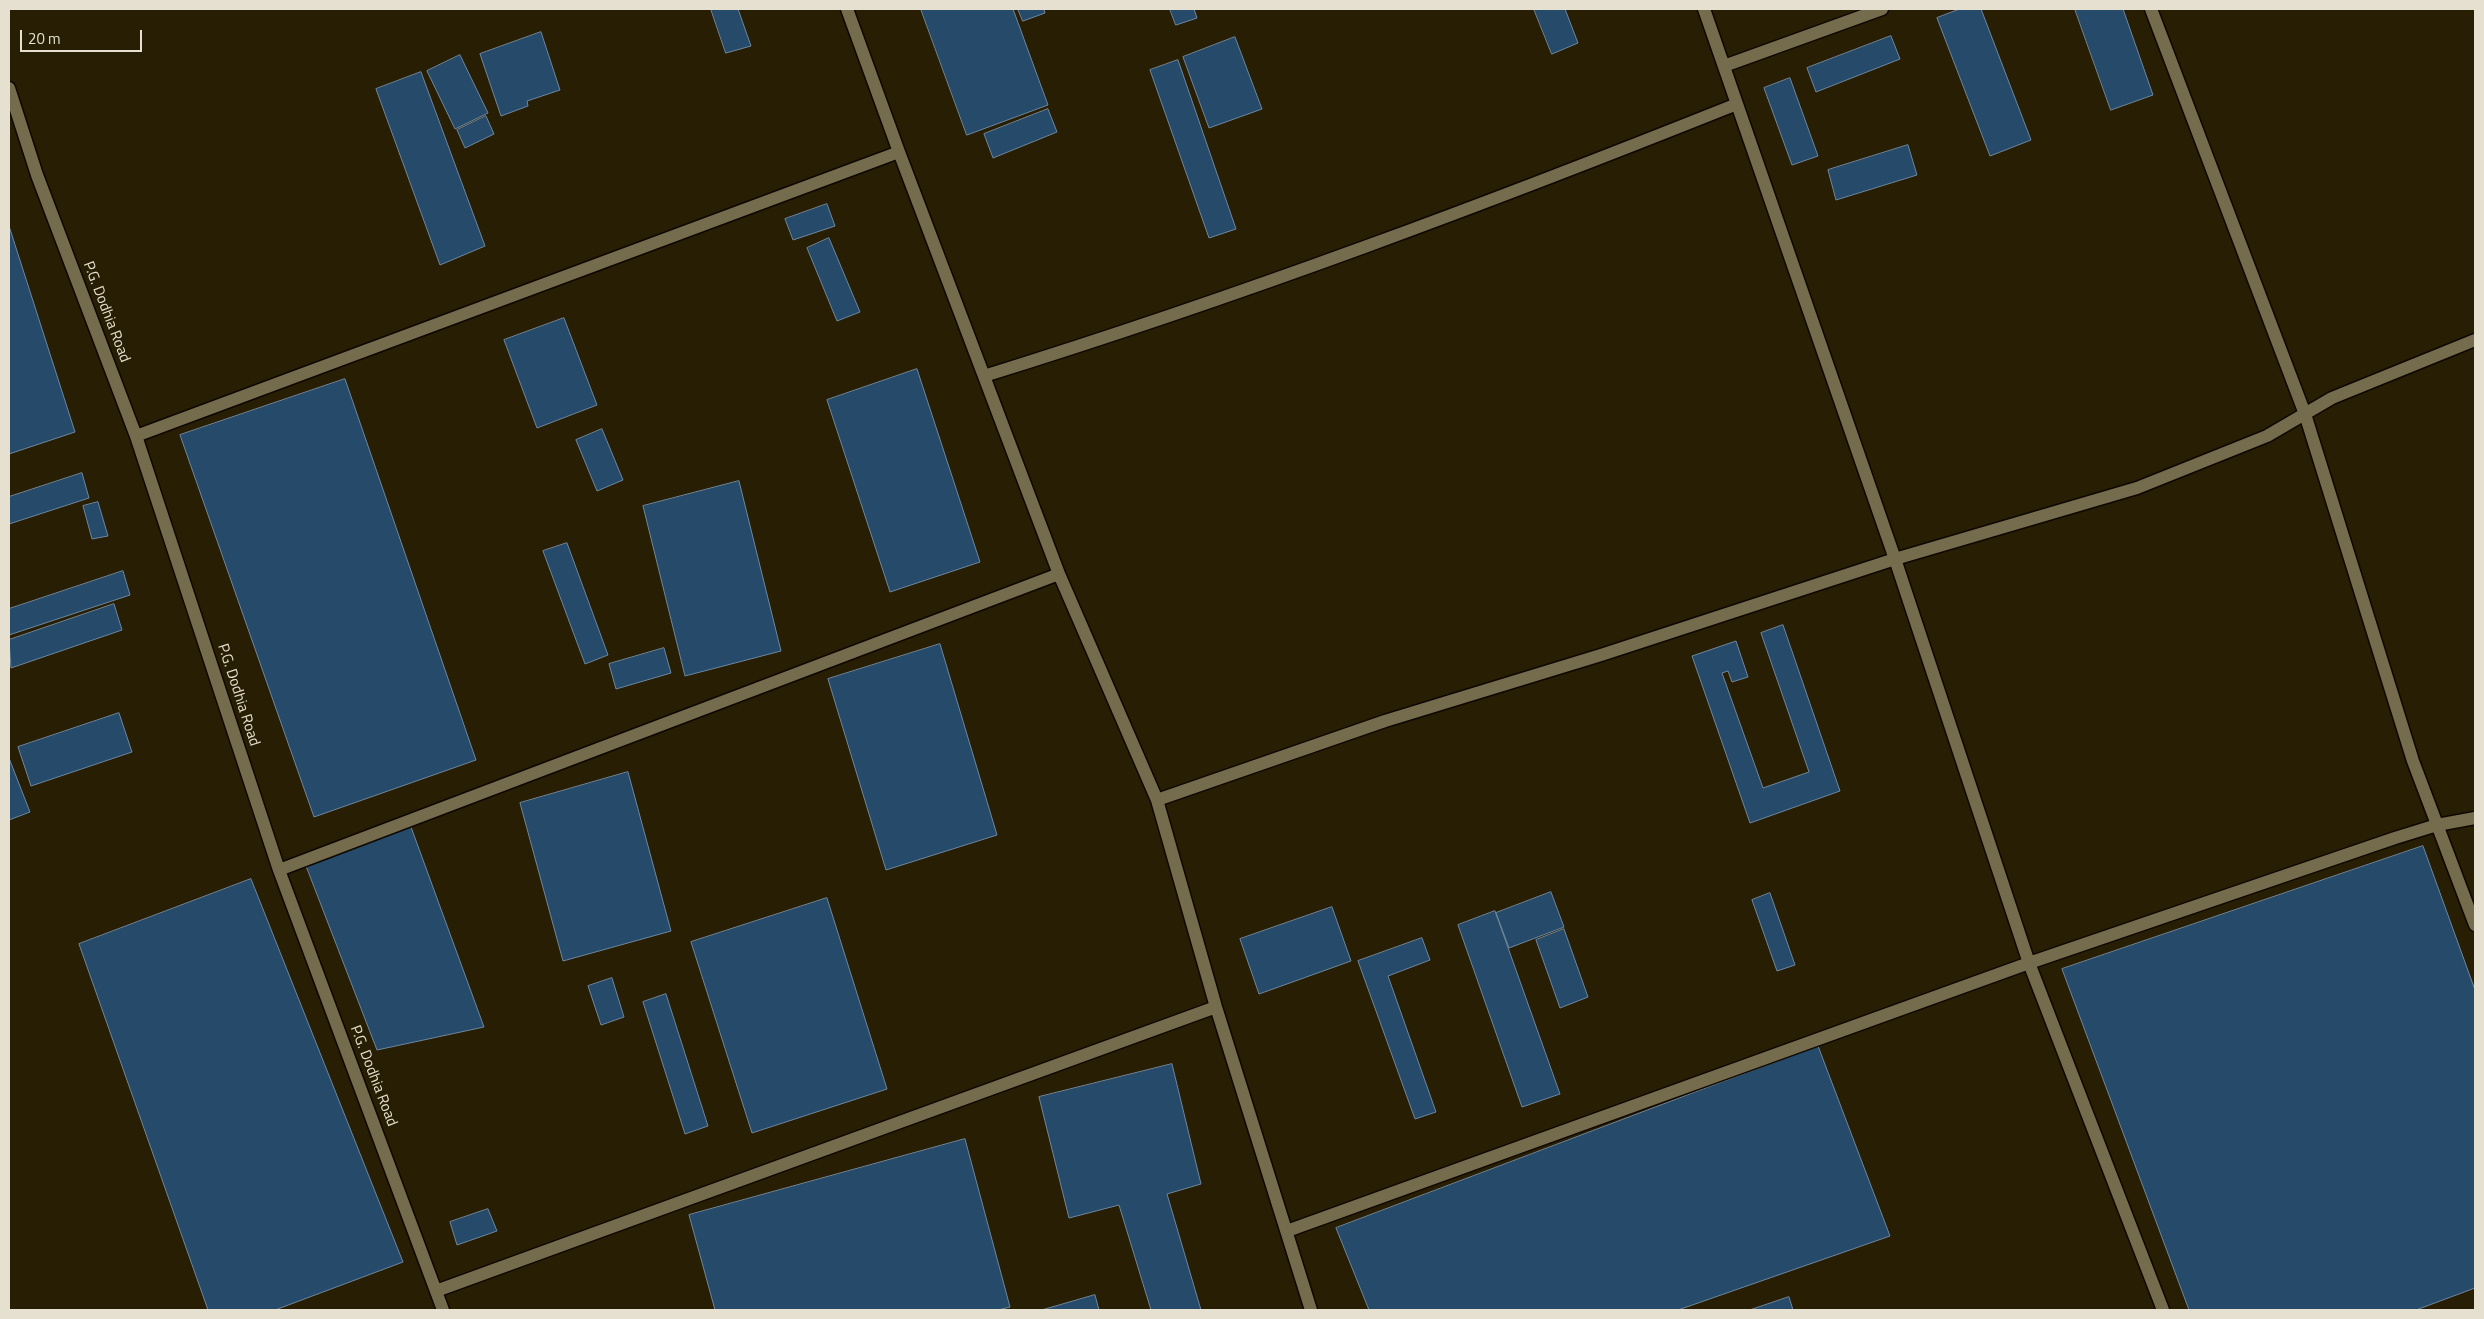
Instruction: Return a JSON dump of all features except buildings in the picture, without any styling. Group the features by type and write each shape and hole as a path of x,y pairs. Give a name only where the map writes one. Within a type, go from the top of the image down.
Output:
{"street":[{"path":"848,9 899,152 1060,574 1157,800 1216,1007 1312,1310"},
{"path":"1704,9 1895,559 2029,963 2163,1310"},
{"path":"1724,66 1882,9"},
{"path":"2151,9 2305,414 2413,761 2475,926"},
{"name":"P.G. Dodhia Road","path":"9,88 37,175 136,436 279,870 443,1310"},
{"path":"984,376 1103,339 1520,190 1737,104"},
{"path":"136,436 899,152"},
{"path":"1157,800 1385,721 1601,655 1895,559 2137,488 2267,436 2332,398 2475,340"},
{"path":"279,870 1060,574"},
{"path":"1287,1231 2029,963 2438,826 2475,818"},
{"path":"436,1292 1216,1007"}]}
